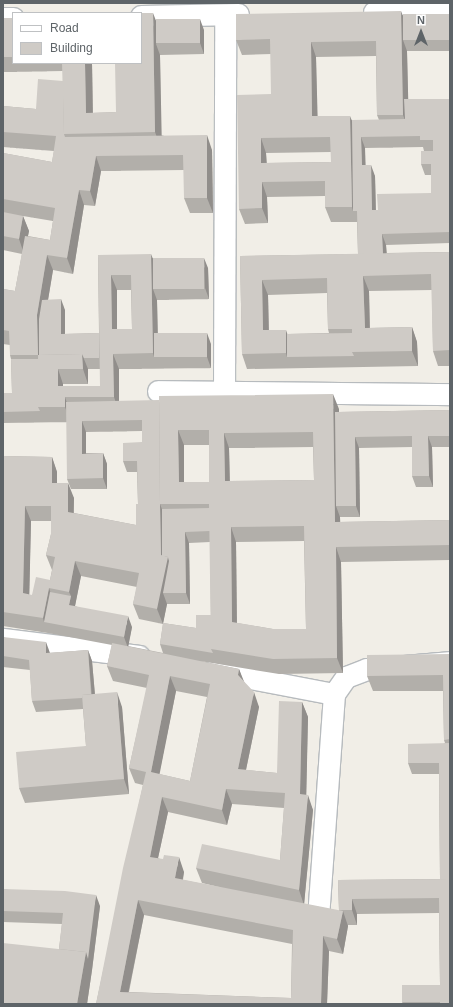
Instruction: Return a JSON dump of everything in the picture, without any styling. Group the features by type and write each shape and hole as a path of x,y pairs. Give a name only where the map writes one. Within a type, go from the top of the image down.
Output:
{"street":[{"path":"357,12 450,10"},
{"path":"142,16 256,14"},
{"path":"224,392 225,15"},
{"path":"158,391 450,394"},
{"path":"3,639 124,653 155,660"},
{"path":"318,915 334,694 346,677 361,671 450,662"},
{"path":"194,667 334,694"}],"building":[{"path":"401,11 403,115 377,115 376,41 311,42 312,116 350,116 352,207 325,207 325,181 262,182 262,208 239,209 237,95 271,94 270,39 236,40 236,14","holes":["330,137 331,162 261,163 261,138"]},
{"path":"142,13 153,13 155,132 64,134 62,64 85,64 86,113 116,112 115,64 142,64"},
{"path":"403,14 450,14 450,40 403,40"},
{"path":"3,18 12,18 12,57 3,57"},
{"path":"156,19 200,19 200,43 156,43"},
{"path":"38,79 63,81 65,137 207,135 207,198 184,198 183,155 96,156 90,191 79,190 67,258 47,255 37,315 38,355 10,355 9,331 3,330 3,289 15,291 25,236 50,240 55,208 3,199 3,153 52,162 56,136 3,132 3,106 36,109"},
{"path":"404,99 450,99 450,232 382,234 383,254 358,254 357,211 353,211 352,120 405,119","holes":["420,136 420,140 433,140 433,151 421,151 421,164 431,164 431,193 377,194 378,210 372,210 371,165 362,165 361,137"]},
{"path":"3,212 23,216 19,239 3,236"},
{"path":"450,252 450,350 433,351 431,274 363,276 365,328 412,327 412,351 352,352 352,329 328,329 327,278 262,280 263,330 286,330 286,353 242,354 240,256"},
{"path":"151,254 153,353 113,354 114,397 65,397 65,407 38,407 38,355 82,354 83,369 58,369 58,386 100,386 98,255","holes":["111,275 131,275 132,329 112,329"]},
{"path":"153,258 204,258 204,289 153,289"},
{"path":"61,299 61,334 99,333 99,358 84,358 82,354 39,355 39,319 42,300"},
{"path":"154,333 207,333 207,357 154,357"},
{"path":"352,333 352,352 354,356 287,357 287,334"},
{"path":"11,359 38,359 38,407 40,411 3,412 3,393 12,393"},
{"path":"333,394 335,522 450,520 450,545 336,547 337,658 273,659 211,649 209,504 160,504 159,396","holes":["178,430 209,430 209,482 179,482","313,432 314,480 225,481 224,433","304,526 306,629 273,629 232,622 231,527"]},
{"path":"159,400 160,504 138,504 137,461 123,461 123,443 142,442 142,420 82,421 82,454 103,453 103,478 67,479 66,402"},
{"path":"450,410 450,436 428,436 429,476 412,476 412,436 355,437 356,506 336,506 335,412"},
{"path":"3,456 52,457 52,483 68,483 68,512 136,525 136,504 160,504 161,555 168,557 157,609 133,604 139,573 75,561 69,592 49,588 43,618 3,612","holes":["25,506 51,506 51,534 46,555 55,557 50,580 36,577 32,595 23,593"]},
{"path":"210,508 210,531 185,532 186,593 163,593 169,561 168,557 162,556 162,509"},
{"path":"50,592 71,596 69,605 128,616 124,637 44,622"},
{"path":"196,615 211,615 211,649 213,653 160,644 163,623 196,628"},
{"path":"3,637 46,642 46,653 88,650 91,694 82,695 82,698 32,701 29,660 3,656"},
{"path":"112,643 239,669 238,675 254,692 238,769 277,773 279,701 302,702 300,794 308,795 299,890 196,868 202,844 280,860 285,793 226,789 222,810 162,797 150,857 163,859 164,855 179,857 175,878 343,911 337,939 323,936 321,1004 96,1004 123,868 146,772 129,768 149,675 107,666","holes":["170,676 210,684 190,781 151,772","138,900 293,930 291,998 120,992"]},
{"path":"450,654 450,739 444,740 443,675 367,676 367,655"},
{"path":"117,692 124,779 19,788 16,752 86,746 82,695"},
{"path":"450,743 450,879 440,879 439,763 408,763 408,744"},
{"path":"450,879 450,1004 440,1004 440,1002 402,1002 402,985 440,985 439,898 352,899 352,910 339,910 338,880"},
{"path":"3,889 65,891 96,895 88,959 86,952 59,949 63,913 3,911"},
{"path":"3,943 86,952 77,1004 3,1004"}]}
